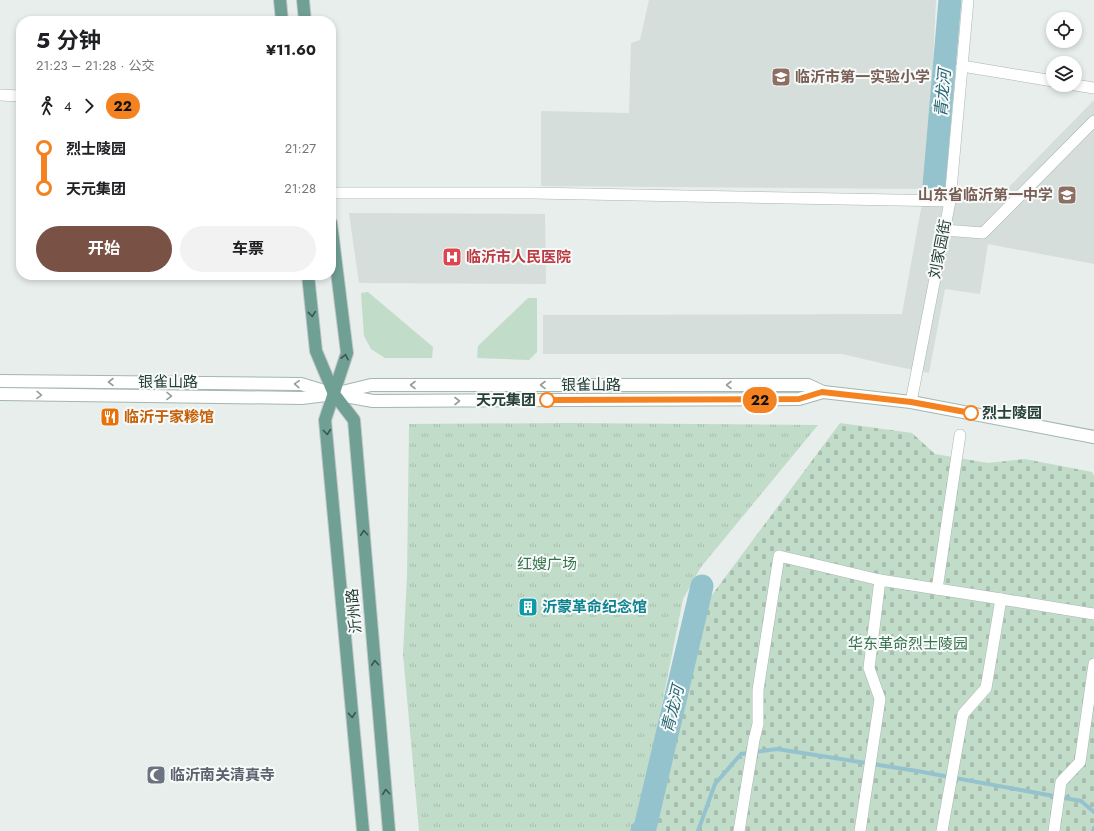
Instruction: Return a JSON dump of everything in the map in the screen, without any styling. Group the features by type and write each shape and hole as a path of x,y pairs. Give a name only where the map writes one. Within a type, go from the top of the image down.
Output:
{"main road":[{"path":"280,0 282,16"},
{"path":"303,0 305,16"},
{"name":"沂州路","path":"336,264 347,353 325,420 363,831"},
{"name":"沂州路","path":"309,280 316,351 334,394 354,420 389,831"},
{"name":"银雀山路","path":"0,381 302,384 334,394 373,401 783,400 799,399 822,392 911,402 1094,437"},
{"name":"银雀山路","path":"0,394 302,398 334,394"}],"street":[{"name":"刘家园街","path":"911,402 950,200 968,0"},
{"path":"962,66 1046,80"},
{"path":"1082,86 1094,88"},
{"path":"0,95 16,96"},
{"path":"944,230 983,233 1094,121"},
{"path":"336,193 533,193 950,200"},
{"path":"937,589 960,434"},
{"path":"738,831 750,759 758,724 758,690 779,556 880,580 1094,614"},
{"path":"860,831 880,699 869,668 880,580"},
{"path":"942,831 963,714 986,688 1001,599"},
{"path":"1054,831 1061,782 1080,762 1094,664"}],"shaded area":[{"name":"临沂市第一实验小学","path":"649,0 936,0 927,189 962,191 1007,189 1094,100 1094,264 988,244 980,294 945,289 929,373 842,354 543,354 543,315 902,314 926,189 541,186 541,111 629,113 631,43 640,40"},
{"path":"349,213 545,214 546,284 359,283"}],"green space":[{"path":"368,292 433,347 432,358 385,358 371,349 364,336 361,293"},
{"path":"528,298 537,298 537,352 529,360 477,358 478,346"},
{"name":"红嫂广场","path":"568,423 818,425 701,567 683,599 638,825 631,831 419,831 403,654 407,576 409,424"},
{"name":"华东革命烈士陵园","path":"840,423 912,433 935,454 988,463 1025,459 1092,472 1094,476 1094,831 655,831 709,599"}],"waterway":[{"name":"青龙河","path":"934,186 950,0"},
{"name":"青龙河","path":"642,831 645,828 702,586"},
{"path":"698,831 715,784 741,754 777,749 917,771 1081,801 1094,812"}],"bus line":[{"name":"22","path":"547,400 799,399 822,392 911,402 971,413"}],"place":[{"name":"临沂市第一实验小学","path":"781,77"},
{"name":"山东省临沂第一中学","path":"1067,195"},
{"name":"临沂市人民医院","path":"452,257"},
{"name":"天元集团","path":"547,400"},
{"name":"烈士陵园","path":"971,413"},
{"name":"临沂于家糁馆","path":"110,417"},
{"name":"沂蒙革命纪念馆","path":"528,607"},
{"name":"临沂南关清真寺","path":"156,775"}]}
